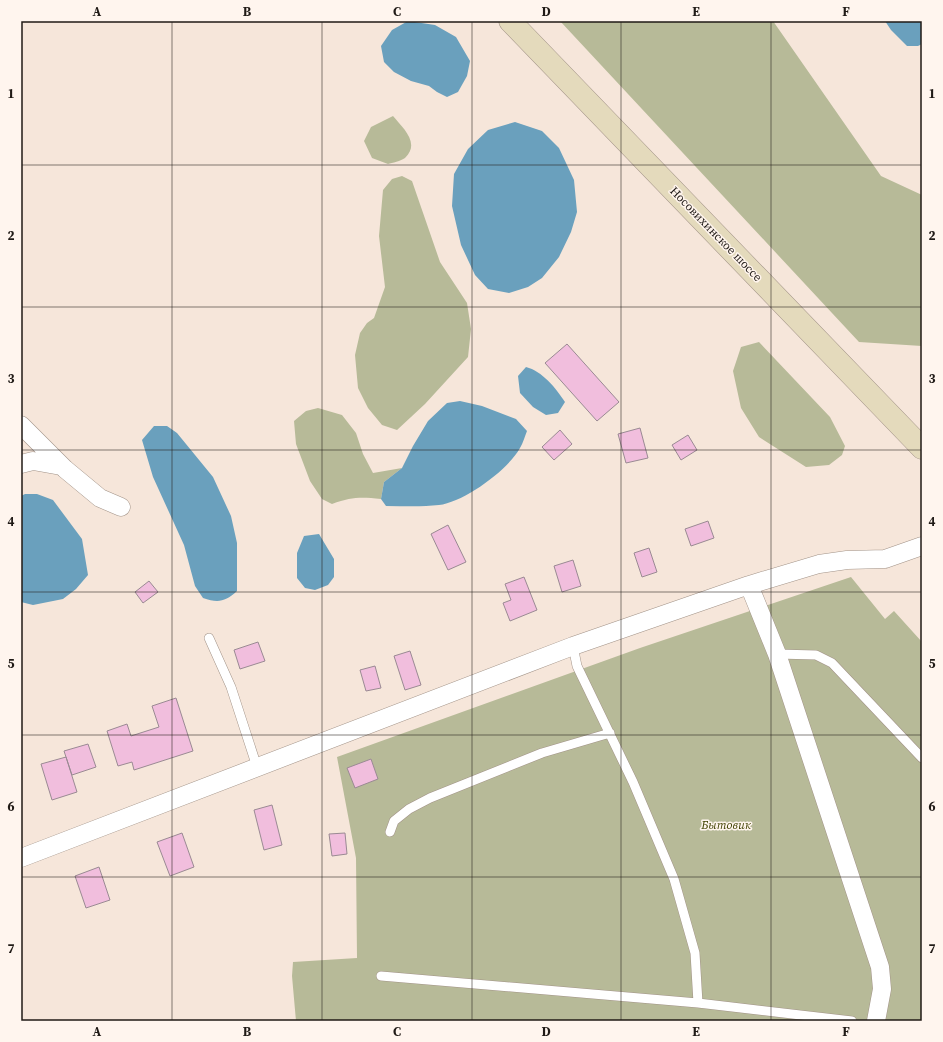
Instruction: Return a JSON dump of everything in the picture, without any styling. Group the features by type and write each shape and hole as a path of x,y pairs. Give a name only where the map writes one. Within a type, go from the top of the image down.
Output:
{"main road":[{"name":"Носовихинское шоссе","path":"510,21 922,448"}],"street":[{"path":"21,425 61,466 100,498 121,507"},
{"path":"21,464 33,461 61,466"},
{"path":"21,858 573,646 749,585 819,564 847,560 885,559 922,546"},
{"path":"749,585 776,654 880,967 882,989 876,1021"}],"lane":[{"path":"210,638 231,687 257,767"},
{"path":"573,646 577,666 633,782 674,879 695,953 698,1003"},
{"path":"776,654 816,655 832,663 922,758"},
{"path":"390,832 394,821 409,809 430,798 542,753 610,733"},
{"path":"381,976 698,1003 852,1021"}],"green space":[{"path":"560,21 773,21 881,176 922,195 922,346 859,342"},
{"path":"393,116 405,130 411,141 411,147 405,158 388,164 372,158 364,141 371,127"},
{"path":"402,176 412,181 440,262 467,303 471,329 468,357 425,404 397,430 382,425 368,408 358,388 355,355 360,333 367,323 374,318 385,287 379,236 383,190 392,179"},
{"path":"759,342 830,417 845,446 842,455 829,465 806,467 759,437 741,408 733,371 741,347"},
{"path":"318,408 342,415 356,433 363,454 373,473 402,468 384,482 381,499 356,498 332,504 322,499 310,481 296,444 294,421 306,411"},
{"name":"Бытовик","path":"851,577 885,619 894,611 922,642 922,1021 296,1021 292,976 293,962 357,958 356,858 337,757 640,648"}],"water":[{"path":"408,21 435,25 456,37 470,61 467,76 458,92 447,97 429,86 411,81 394,72 384,62 381,46 392,30"},
{"path":"885,21 922,21 922,44 918,46 907,46 891,30"},
{"path":"515,122 542,131 559,148 574,180 577,212 571,232 559,257 542,278 528,287 509,293 488,289 475,275 461,245 452,206 454,174 468,149 488,130"},
{"path":"526,367 543,376 565,402 558,413 546,415 533,407 520,393 518,376"},
{"path":"460,401 482,406 516,419 527,431 521,446 514,457 496,475 484,484 461,498 449,503 426,506 386,506 381,499 384,482 402,468 428,421 447,403"},
{"path":"154,426 167,426 177,433 213,477 231,516 237,543 237,591 225,599 213,601 203,598 195,586 184,545 153,477 142,440"},
{"path":"25,494 37,494 53,500 82,539 88,575 76,589 63,599 33,605 21,602 21,496"},
{"path":"319,534 334,559 334,577 328,585 315,590 305,588 297,578 297,553 304,536"}],"building":[{"path":"567,344 619,402 597,421 545,363"},
{"path":"640,428 648,458 626,463 618,434"},
{"path":"560,430 572,444 554,460 542,447"},
{"path":"688,435 697,450 681,460 672,445"},
{"path":"708,521 714,538 691,546 685,529"},
{"path":"448,525 466,562 448,570 431,534"},
{"path":"649,548 657,572 642,577 634,553"},
{"path":"573,560 581,586 562,592 554,566"},
{"path":"524,577 537,610 510,621 503,603 511,600 505,584"},
{"path":"149,581 158,592 143,603 135,592"},
{"path":"258,642 265,661 240,669 234,650"},
{"path":"410,651 421,685 405,690 394,656"},
{"path":"375,666 381,688 366,691 360,670"},
{"path":"176,698 193,751 134,770 132,762 118,766 107,731 127,724 131,736 159,727 152,706"},
{"path":"88,744 96,767 72,775 64,751"},
{"path":"66,757 77,792 52,800 41,764"},
{"path":"371,759 378,779 355,788 347,768"},
{"path":"272,805 282,845 264,850 254,810"},
{"path":"182,833 194,867 170,876 157,842"},
{"path":"345,833 347,854 332,856 329,834"},
{"path":"99,867 110,900 86,908 75,876"}]}
